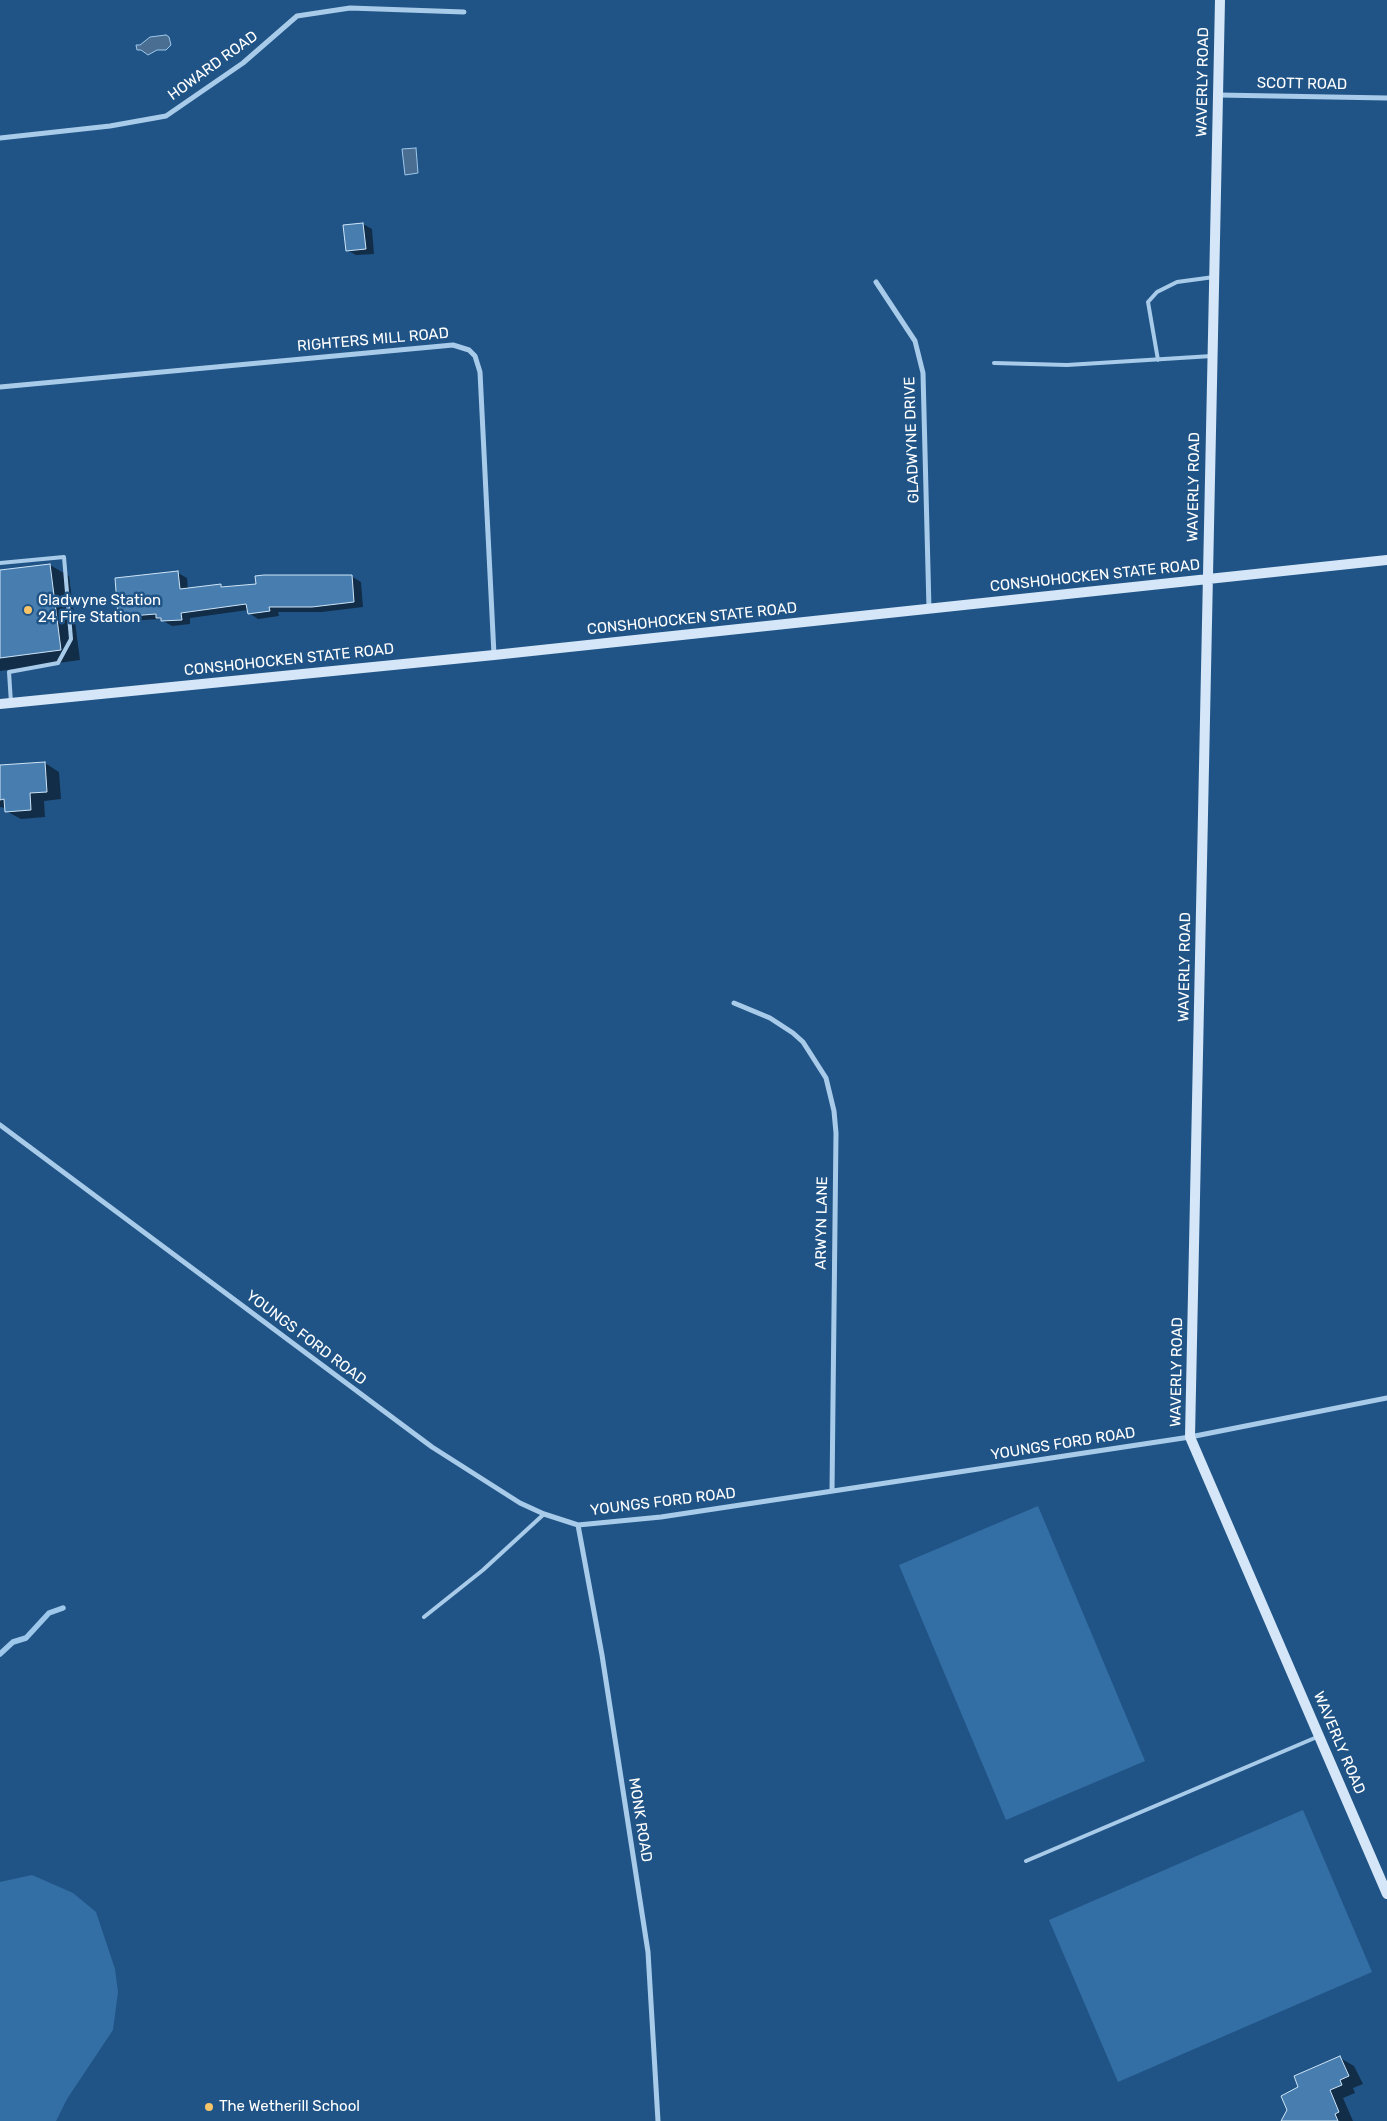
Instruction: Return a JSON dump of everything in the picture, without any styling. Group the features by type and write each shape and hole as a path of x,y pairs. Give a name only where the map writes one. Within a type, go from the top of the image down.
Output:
{"street":[{"name":"WAVERLY ROAD","path":"1220,0 1190,1437 1387,1894"},
{"name":"HOWARD ROAD","path":"0,138 110,126 166,116 243,63 297,16 350,8 464,12"},
{"name":"SCOTT ROAD","path":"1217,95 1387,98"},
{"name":"GLADWYNE DRIVE","path":"876,282 914,340 923,373 929,609"},
{"name":"RIGHTERS MILL ROAD","path":"0,387 452,345 469,350 475,356 480,372 494,655"},
{"name":"CONSHOHOCKEN STATE ROAD","path":"5,704 494,655 1387,560"},
{"name":"ARWYN LANE","path":"734,1004 770,1018 794,1033 803,1042 826,1078 834,1111 836,1133 832,1492"},
{"name":"YOUNGS FORD ROAD","path":"0,1125 432,1447 496,1489 544,1514 578,1524 661,1517 1190,1437 1387,1398"},
{"name":"MONK ROAD","path":"578,1524 602,1655 648,1952 658,2121"}],"lane":[{"path":"1158,360 1148,302 1156,292 1178,282 1214,277"},
{"path":"994,363 1067,365 1212,356"},
{"path":"0,563 64,557 71,639 58,663 8,672 5,704"},
{"path":"424,1617 483,1570 544,1514"},
{"path":"1026,1861 1319,1736"}],"shaded area":[{"path":"166,35 169,37 171,45 166,50 157,50 148,55 141,50 137,50 136,45 140,45 150,37"},
{"path":"416,148 418,173 405,175 402,149"},
{"path":"1038,1506 1145,1761 1006,1820 899,1565"},
{"path":"1303,1810 1372,1972 1118,2082 1049,1920"},
{"path":"32,1875 73,1893 96,1912 115,1969 118,1992 113,2030 67,2099 56,2121 0,2121 0,1882"}],"building":[{"path":"363,223 366,249 346,251 343,225"},
{"name":"Gladwyne Station 24 Fire Station","path":"50,564 61,650 0,658 0,570"},
{"path":"178,571 180,589 221,584 221,587 256,584 255,576 264,575 352,575 354,602 312,607 269,607 270,611 248,614 246,604 181,613 182,620 161,621 161,618 156,618 156,614 118,617 115,578"},
{"path":"45,762 47,792 30,793 31,810 5,812 4,799 0,800 0,765"},
{"path":"1340,2056 1349,2076 1340,2080 1342,2085 1330,2090 1339,2112 1335,2114 1338,2121 1281,2121 1287,2110 1281,2096 1298,2087 1294,2076"}],"waterway":[{"path":"0,1654 13,1642 26,1638 49,1613 63,1608"}],"place":[{"name":"Gladwyne Station 24 Fire Station","path":"28,610"},
{"name":"The Wetherill School","path":"209,2107"}]}
